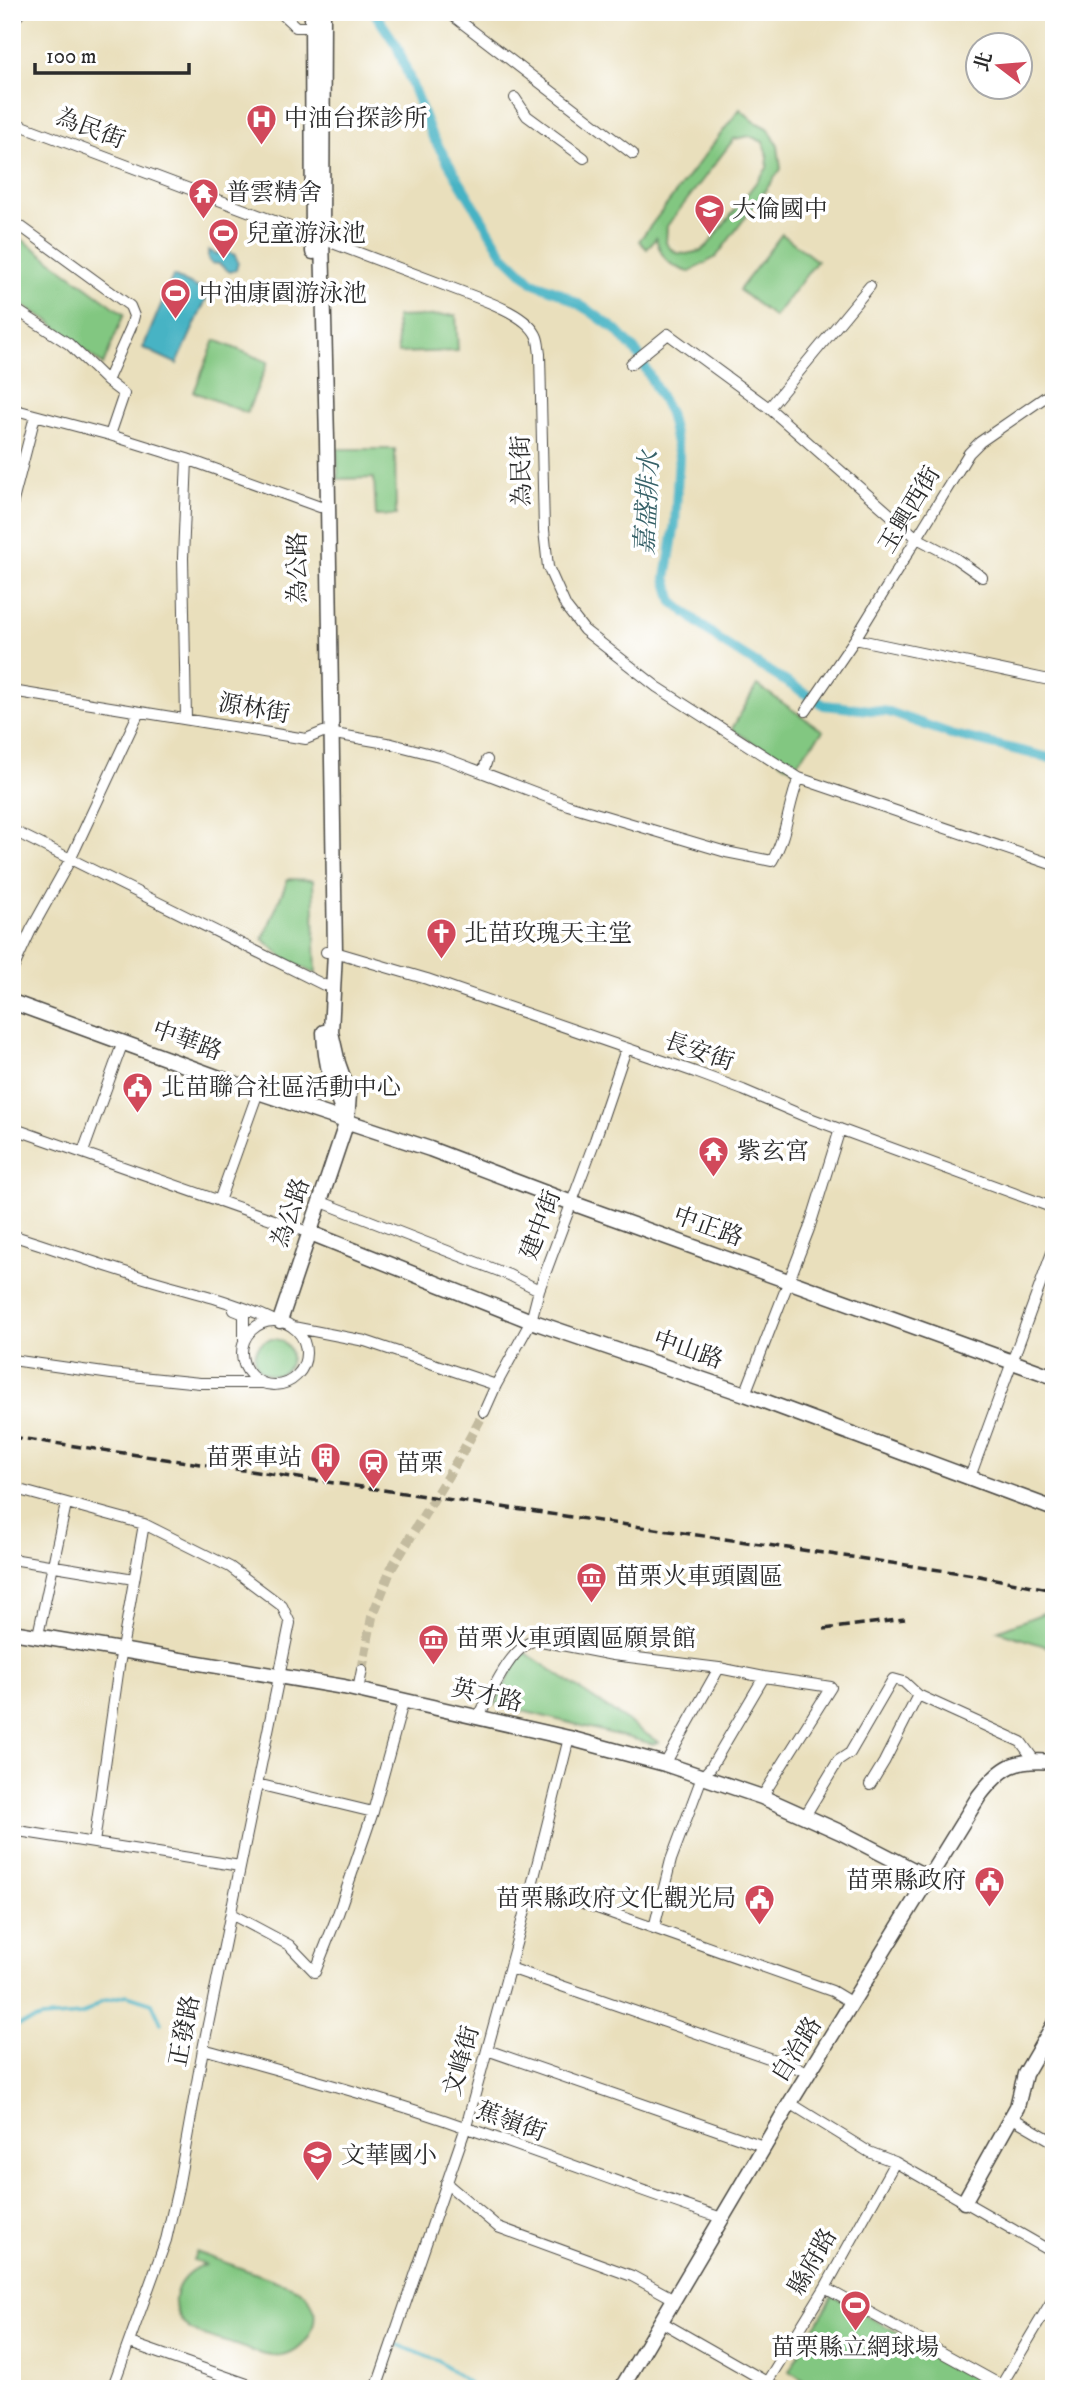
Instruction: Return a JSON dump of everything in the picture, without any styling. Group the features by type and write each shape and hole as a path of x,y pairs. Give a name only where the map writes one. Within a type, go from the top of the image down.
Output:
{"main road":[{"path":"12,17 17,12"}],"street":[{"path":"280,12 296,27 317,20"},
{"path":"448,12 633,154"},
{"name":"為公路","path":"282,1323 308,1232 347,1121 333,1091 325,1056 330,952 323,442 317,237 317,20"},
{"path":"515,98 527,116 584,159"},
{"path":"12,151 15,122"},
{"name":"為民街","path":"15,122 502,307 529,326 537,337 540,354 544,530 548,567 566,607 584,630 657,687 799,778 1054,865"},
{"path":"12,220 130,306 135,316 107,382"},
{"path":"769,408 870,286"},
{"path":"12,307 69,344 107,382 124,394 110,435"},
{"path":"631,363 668,334 769,408 918,538 955,558 982,577"},
{"name":"玉興西街","path":"806,711 855,639 969,453 980,442 1054,391"},
{"path":"12,409 110,435 324,506"},
{"path":"12,505 35,416"},
{"path":"187,459 183,558 187,719"},
{"path":"855,639 1054,681"},
{"name":"源林街","path":"12,691 306,739 327,732 392,744 439,756 591,812 726,852 772,860 780,847 799,778"},
{"path":"12,971 31,930 70,860 139,712"},
{"path":"484,772 487,760"},
{"path":"12,830 328,985"},
{"name":"長安街","path":"330,952 427,979 743,1090 804,1116 1054,1208"},
{"name":"中華路","path":"12,1002 347,1121"},
{"path":"83,1152 122,1042"},
{"name":"建中街","path":"484,1412 531,1321 539,1290 626,1049"},
{"path":"219,1201 258,1091"},
{"name":"中正路","path":"347,1121 1054,1377"},
{"path":"12,1128 308,1232"},
{"path":"745,1394 808,1229 840,1129"},
{"path":"319,1201 509,1275 539,1290"},
{"name":"中山路","path":"308,1232 531,1321 745,1394 1054,1509"},
{"path":"12,1235 143,1278 223,1301 253,1310 282,1323 300,1334 307,1353 300,1373 283,1385 272,1386 252,1378 242,1360 244,1314 223,1301"},
{"path":"970,1477 1054,1247"},
{"path":"244,1340 257,1326 282,1323 365,1340 496,1385"},
{"path":"12,1360 200,1383 261,1383"},
{"name":"正發路","path":"12,1489 144,1524 230,1567 282,1606 290,1623 166,2240 112,2389"},
{"path":"38,1635 66,1504"},
{"path":"94,1843 122,1650 144,1524"},
{"path":"12,1559 134,1579"},
{"name":"英才路","path":"12,1632 358,1690 569,1738 665,1764 762,1797 929,1878"},
{"path":"478,1718 516,1652 536,1640 613,1655 719,1668 831,1687 762,1797"},
{"path":"665,1764 719,1668"},
{"path":"358,1690 362,1670"},
{"path":"654,1928 671,1860 702,1777 711,1767 764,1677"},
{"path":"805,1816 838,1761 850,1753 892,1679 904,1682 918,1695 1021,1742 1034,1760 1054,1762"},
{"path":"870,1785 918,1695"},
{"path":"231,1914 289,1945 315,1972 373,1812 404,1699"},
{"name":"文峰街","path":"376,2389 466,2127 569,1738"},
{"name":"自治路","path":"621,2389 809,2072 979,1796 996,1775 1014,1763 1034,1760"},
{"path":"257,1784 373,1812"},
{"path":"12,1830 240,1866"},
{"path":"532,1885 832,1991 852,2003"},
{"path":"510,1968 809,2072"},
{"path":"964,2202 1017,2107 1024,2074 1054,2024"},
{"name":"蕉嶺街","path":"203,2049 466,2127 722,2218"},
{"path":"487,2050 766,2147"},
{"path":"790,2104 869,2152 895,2162 1054,2253"},
{"path":"1011,2117 1054,2142"},
{"name":"縣府路","path":"767,2382 825,2288 895,2162"},
{"path":"446,2183 498,2227 632,2276 674,2299"},
{"path":"825,2288 1003,2388 1054,2297"},
{"path":"660,2321 779,2389"},
{"path":"130,2343 261,2389"}],"green space":[{"path":"740,109 755,122 769,129 778,146 781,169 716,257 689,272 667,260 660,251 656,238 647,249 639,241","holes":["750,136 763,142 768,158 767,168 708,245 701,251 686,254 677,253 670,248 666,243 667,226 734,139"]},
{"path":"12,232 124,314 103,365 48,320 12,299"},
{"path":"782,234 817,261 774,317 739,290"},
{"path":"456,315 458,351 398,353 396,317"},
{"path":"215,340 268,362 247,413 194,392"},
{"path":"337,449 395,449 396,515 376,516 374,478 338,479"},
{"path":"757,685 823,731 792,769 732,729"},
{"path":"288,879 313,880 316,974 286,960 263,939"},
{"path":"273,1339 286,1344 291,1357 286,1370 273,1375 260,1370 255,1357 260,1344"},
{"path":"1046,1612 1054,1612 1054,1649 997,1631"},
{"path":"526,1653 658,1742 653,1744 495,1704 520,1655"},
{"path":"196,2252 301,2291 314,2308 308,2338 292,2353 272,2356 204,2336 187,2327 180,2318 175,2299 181,2282 187,2275 205,2265 193,2260"},
{"name":"苗栗縣立網球場","path":"833,2296 988,2384 986,2389 817,2389 789,2371"}],"water":[{"name":"兒童游泳池","path":"208,250 217,254 222,250 235,255 238,262 236,270 230,272 219,264 211,263"},
{"name":"中油康園游泳池","path":"173,276 209,293 177,364 143,348"}],"waterway":[{"name":"嘉盛排水","path":"374,12 397,46 431,134 503,254 532,282 558,292 616,330 638,354 669,413 679,456 675,524 666,578 673,602 723,643 824,705 889,712 951,734 1054,759"},
{"path":"12,2024 16,2026 41,2018 82,2015 102,2001 127,1995 152,2003 161,2023"},
{"path":"398,2345 438,2361 469,2383"}],"tunnel":[{"path":"362,1670 372,1617 391,1569 484,1412"}],"railway":[{"path":"12,1437 974,1575 1054,1590"},
{"path":"824,1629 905,1619"}],"place":[{"name":"中油台探診所","path":"261,146"},
{"name":"普雲精舍","path":"203,220"},
{"name":"大倫國中","path":"709,237"},
{"name":"兒童游泳池","path":"223,261"},
{"name":"中油康園游泳池","path":"176,321"},
{"name":"北苗玫瑰天主堂","path":"441,961"},
{"name":"北苗聯合社區活動中心","path":"138,1115"},
{"name":"紫玄宮","path":"714,1179"},
{"name":"苗栗車站","path":"325,1485"},
{"name":"苗栗","path":"373,1491"},
{"name":"苗栗火車頭園區","path":"592,1604"},
{"name":"苗栗火車頭園區願景館","path":"433,1666"},
{"name":"苗栗縣政府","path":"989,1908"},
{"name":"苗栗縣政府文化觀光局","path":"759,1926"},
{"name":"文華國小","path":"318,2183"},
{"name":"苗栗縣立網球場","path":"855,2333"}]}
